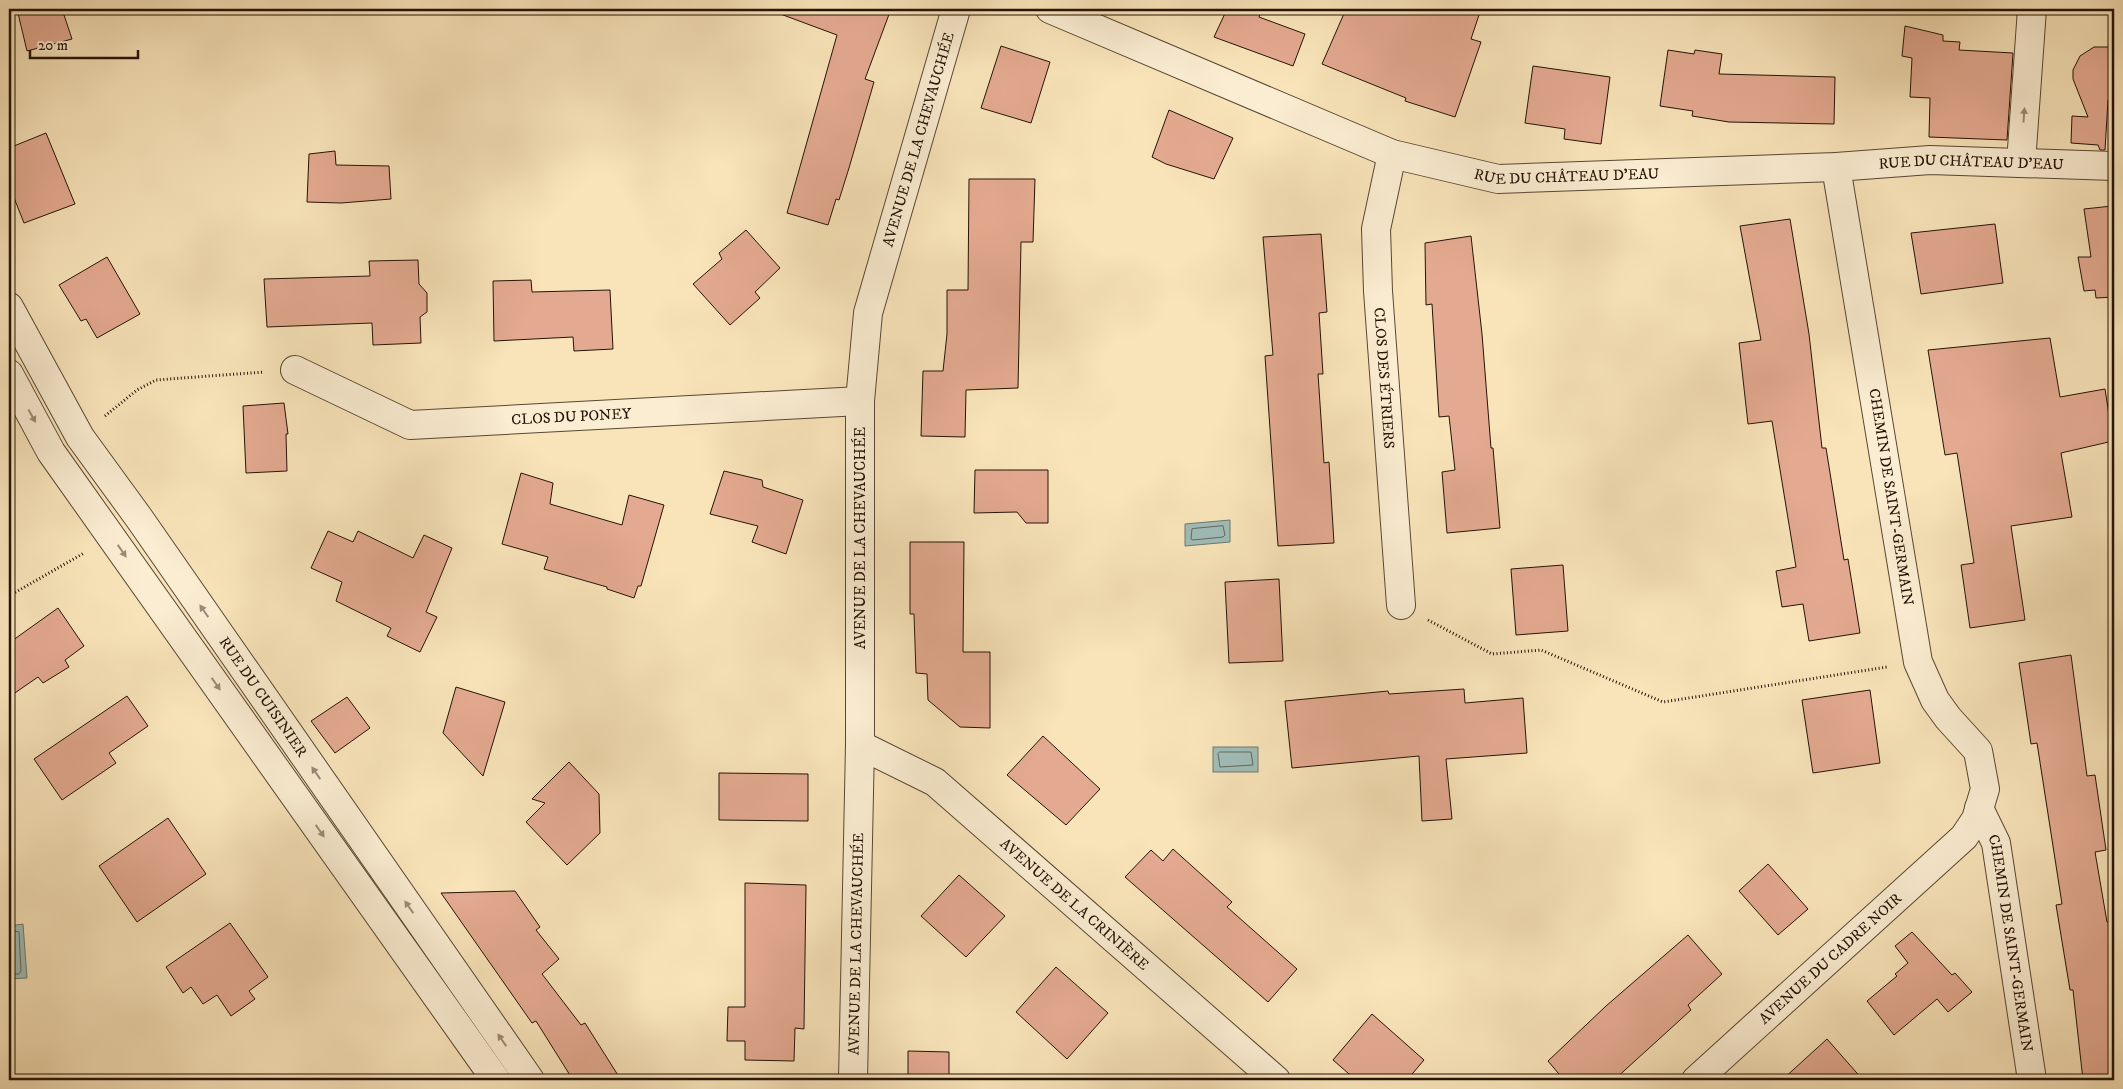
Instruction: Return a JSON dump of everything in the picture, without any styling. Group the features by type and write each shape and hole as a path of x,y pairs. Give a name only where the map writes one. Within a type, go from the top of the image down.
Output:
{"street":[{"name":"AVENUE DE LA CHEVAUCHÉE","path":"853,1080 860,745 860,401 868,313 956,9"},
{"name":"RUE DU CHÂTEAU D'EAU","path":"1050,9 1392,154 1498,179 1836,167 1930,160 2114,166"},
{"path":"2021,163 2032,9"},
{"name":"CLOS DES ÉTRIERS","path":"1392,154 1376,229 1378,291 1401,605"},
{"name":"CHEMIN DE SAINT-GERMAIN","path":"1836,167 1918,662 1935,700 1948,718 1978,751 1985,790 1976,819 1964,838"},
{"name":"RUE DU CUISINIER","path":"9,307 80,437 139,518 530,1080"},
{"name":"CLOS DU PONEY","path":"295,370 410,425 860,401"},
{"name":"RUE DU CUISINIER","path":"9,374 51,452 496,1080"},
{"name":"AVENUE DE LA CRINIÈRE","path":"860,745 935,782 1276,1080"},
{"name":"CHEMIN DE SAINT-GERMAIN","path":"1979,808 1996,843 2032,1080"},
{"name":"AVENUE DU CADRE NOIR","path":"1696,1080 1964,838"}],"path":[{"path":"80,437 137,390 156,380 295,370"},
{"path":"9,596 112,537"},
{"path":"1401,605 1492,654 1541,650 1663,702 1918,662"}],"water":[{"path":"1230,520 1230,542 1185,546 1185,524"},
{"path":"1213,747 1258,747 1258,772 1213,772"},
{"path":"23,924 27,978 9,979 9,926"}],"building":[{"path":"17,9 62,9 72,39 27,51"},
{"path":"775,9 891,9 865,79 874,82 839,200 836,199 828,225 787,213 837,35 775,12"},
{"path":"1227,9 1262,9 1259,17 1305,34 1293,66 1214,37"},
{"path":"1346,9 1481,9 1471,39 1481,42 1455,117 1405,101 1406,98 1322,64"},
{"path":"1905,26 1943,35 1943,41 1960,42 1959,50 2013,53 2007,140 1929,137 1930,98 1910,97 1912,58 1902,56"},
{"path":"1001,46 1050,62 1031,123 981,108"},
{"path":"2094,47 2114,47 2114,95 2108,100 2105,150 2100,150 2098,145 2071,143 2072,116 2088,117 2073,79 2073,70 2080,56"},
{"path":"1668,50 1694,54 1695,50 1722,54 1719,74 1835,77 1834,124 1729,122 1692,116 1693,111 1660,106"},
{"path":"1533,66 1610,77 1601,144 1564,139 1565,129 1525,123"},
{"path":"1169,110 1233,138 1214,179 1166,164 1152,157"},
{"path":"46,133 75,204 24,223 9,185 9,148"},
{"path":"335,151 336,165 389,166 391,199 341,203 307,202 309,154"},
{"path":"969,179 1035,179 1033,242 1021,242 1018,388 966,390 965,437 921,436 923,371 943,371 947,334 947,290 968,290"},
{"path":"2112,206 2114,222 2114,297 2096,298 2095,290 2084,291 2078,257 2091,257 2084,209"},
{"path":"1790,219 1809,334 1822,448 1826,448 1844,560 1848,559 1860,633 1809,641 1803,604 1782,607 1776,571 1796,567 1772,421 1748,424 1739,343 1761,340 1740,226"},
{"path":"1995,224 2003,283 1921,294 1911,233"},
{"path":"746,230 780,268 755,292 760,298 730,325 693,284 722,259 719,253"},
{"path":"1321,234 1327,312 1319,313 1323,374 1318,374 1324,463 1329,462 1334,543 1278,546 1265,356 1273,355 1263,237"},
{"path":"1471,236 1500,528 1447,533 1442,472 1455,470 1449,416 1439,417 1432,304 1426,305 1425,243"},
{"path":"107,257 140,314 97,338 86,319 81,321 59,285"},
{"path":"418,260 419,284 427,293 427,312 420,317 421,343 373,345 372,323 267,327 264,279 370,276 369,261"},
{"path":"531,280 532,292 610,290 613,349 574,351 573,337 494,341 493,281"},
{"path":"2050,338 2060,397 2105,389 2113,441 2061,453 2072,517 2011,526 2025,620 1970,628 1961,565 1974,563 1957,453 1945,455 1928,350"},
{"path":"284,403 288,434 286,434 287,471 246,473 243,406"},
{"path":"975,470 1048,470 1048,523 1026,523 1017,512 974,513"},
{"path":"724,471 762,480 763,487 803,500 786,554 752,542 758,526 710,514"},
{"path":"521,473 553,483 550,504 622,525 629,495 664,505 641,586 638,586 634,598 607,589 607,587 544,569 548,557 502,544"},
{"path":"328,531 353,542 358,531 413,558 424,535 452,548 426,612 437,617 420,652 387,636 391,628 336,601 342,582 311,568"},
{"path":"910,542 964,542 963,652 990,652 990,728 960,727 928,700 927,674 916,673 914,614 910,614"},
{"path":"1563,565 1568,631 1516,635 1511,569"},
{"path":"1279,579 1283,661 1229,663 1225,582"},
{"path":"58,608 84,646 65,660 69,667 43,683 38,677 9,697 9,643"},
{"path":"2071,655 2087,776 2095,775 2106,850 2095,852 2107,922 2114,921 2114,1080 2083,1080 2073,990 2070,990 2056,905 2062,904 2037,743 2031,744 2019,663"},
{"path":"456,687 505,702 483,776 443,733"},
{"path":"1464,689 1465,703 1523,698 1527,753 1446,759 1452,819 1422,821 1419,756 1292,768 1285,701 1388,691 1389,694"},
{"path":"1870,690 1880,763 1813,773 1802,700"},
{"path":"127,696 148,726 109,753 116,763 62,800 34,759"},
{"path":"347,697 370,728 335,753 311,721"},
{"path":"1043,736 1100,789 1066,825 1007,775"},
{"path":"569,762 599,794 600,833 567,865 526,822 545,803 532,799"},
{"path":"719,773 808,774 808,821 719,820"},
{"path":"168,818 206,874 137,922 99,866"},
{"path":"1173,849 1232,902 1227,907 1297,969 1268,1002 1125,877 1151,850 1163,861"},
{"path":"1768,864 1808,909 1778,935 1739,891"},
{"path":"959,875 1005,916 966,957 921,916"},
{"path":"745,883 806,885 804,1029 795,1028 794,1061 745,1060 745,1041 727,1041 728,1007 745,1007"},
{"path":"515,891 540,927 536,930 559,959 542,974 581,1025 585,1023 621,1080 573,1080 536,1021 532,1023 441,893"},
{"path":"230,923 268,977 249,991 255,999 231,1016 217,995 203,1004 191,987 183,993 166,967"},
{"path":"1912,932 1952,975 1955,973 1972,992 1948,1012 1937,999 1894,1035 1867,1001 1897,976 1895,974 1908,963 1895,946"},
{"path":"1688,935 1722,974 1688,1005 1691,1010 1614,1080 1564,1080 1548,1061 1606,1006"},
{"path":"1056,967 1108,1013 1067,1059 1016,1012"},
{"path":"1372,1014 1424,1060 1407,1080 1356,1080 1333,1060"},
{"path":"1827,1039 1863,1080 1782,1080"},
{"path":"908,1051 949,1052 949,1080 908,1080"}]}
